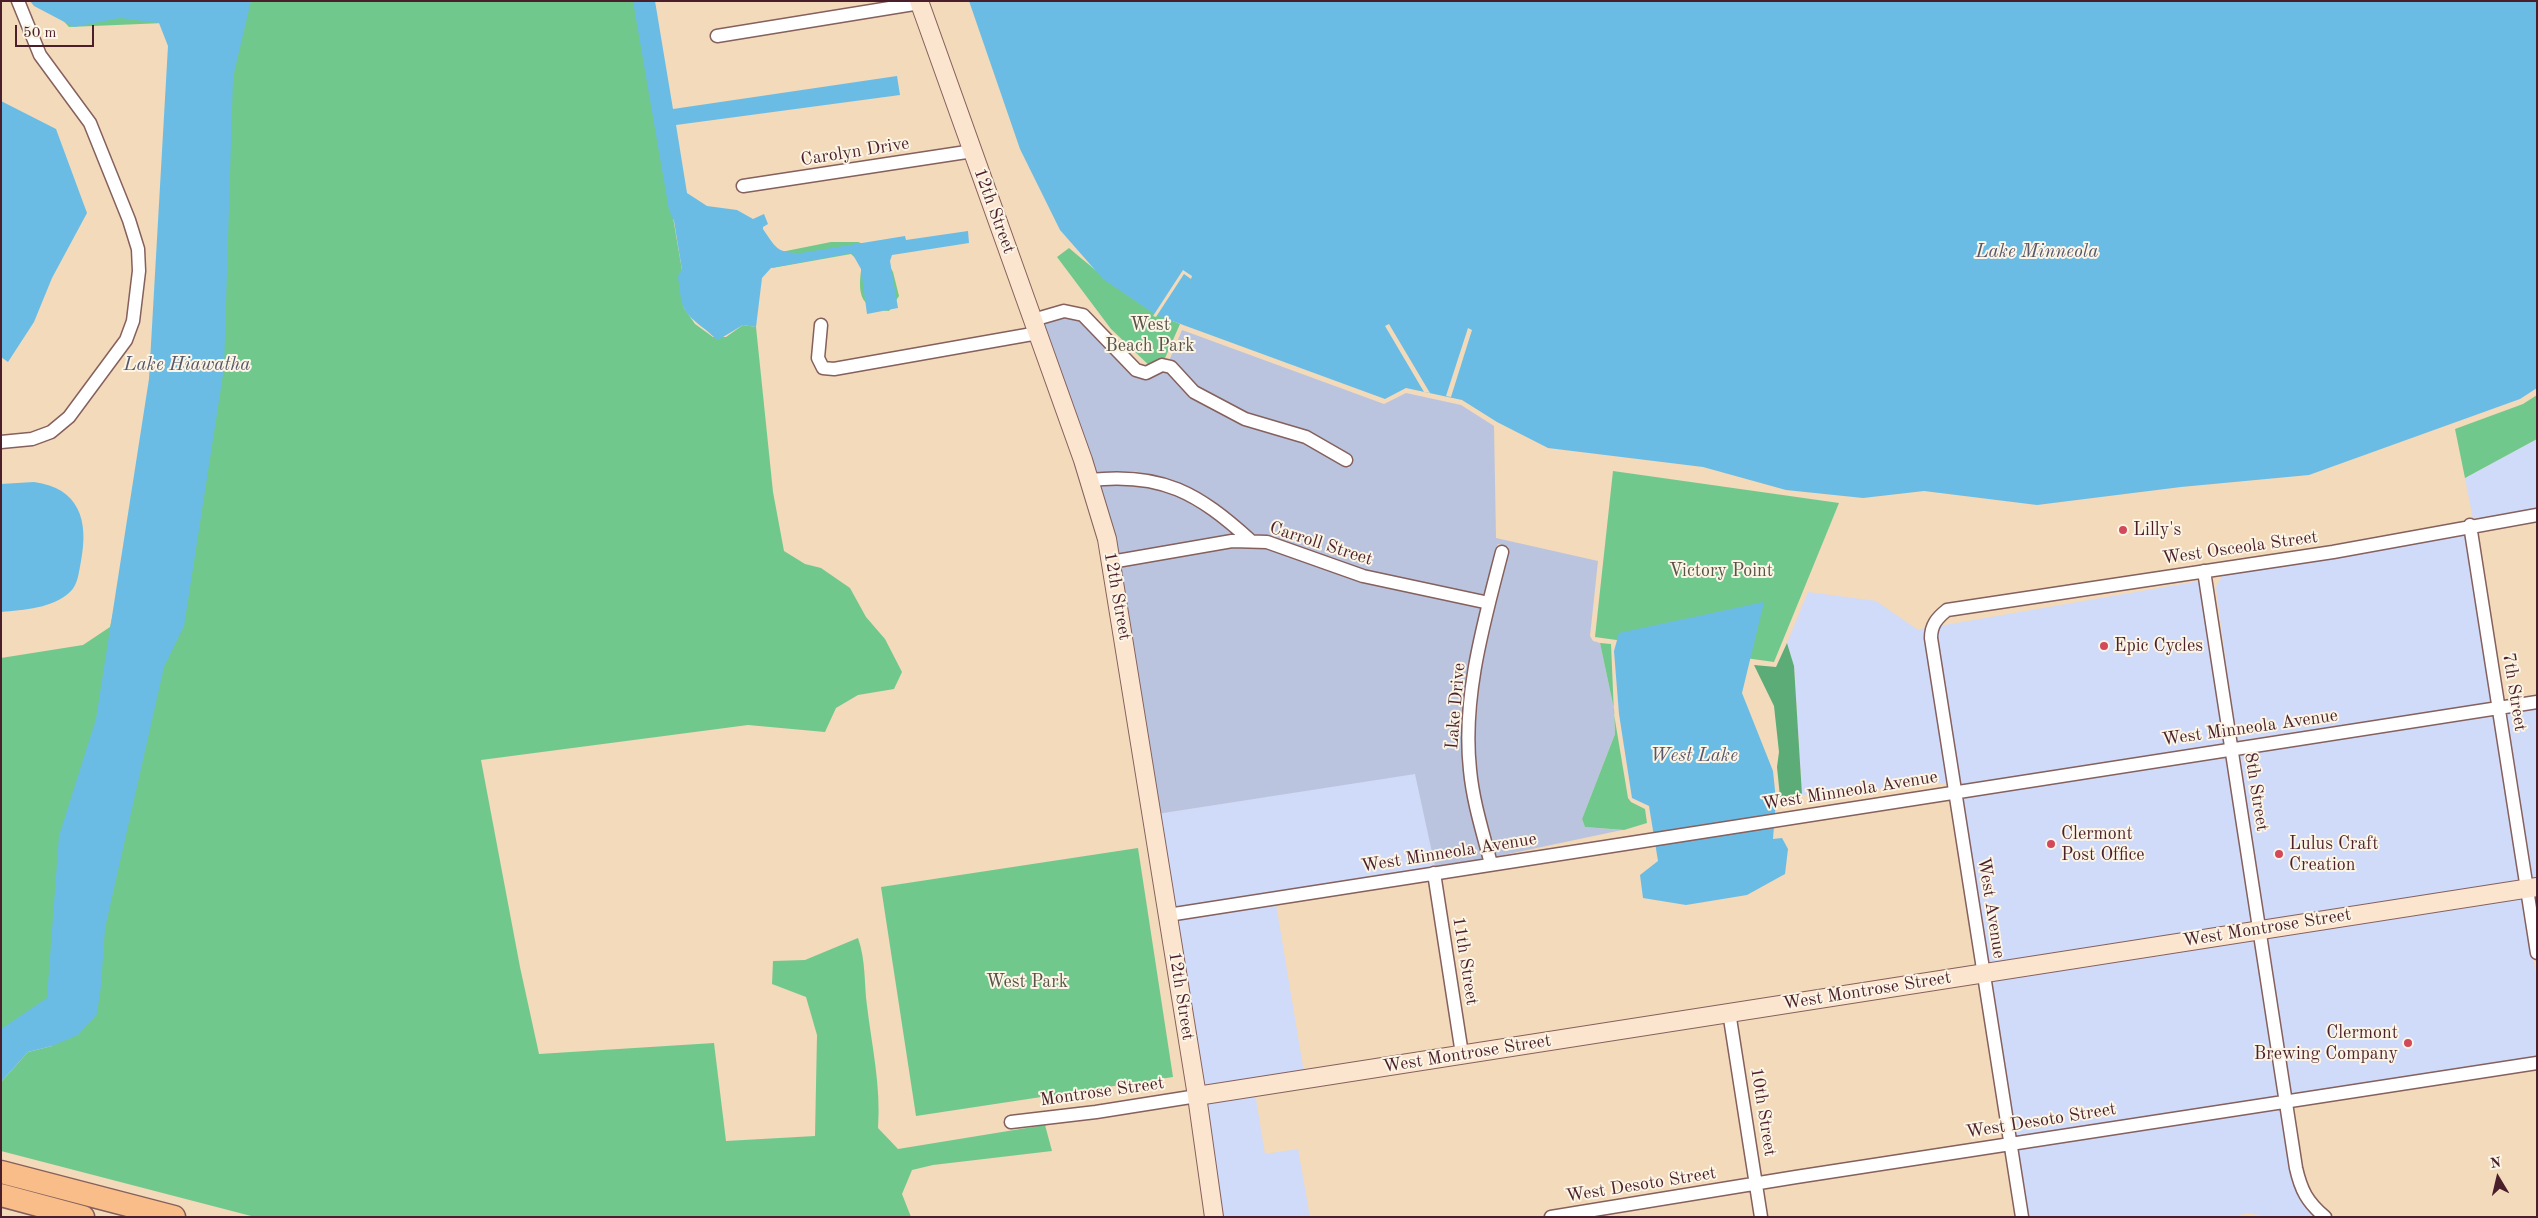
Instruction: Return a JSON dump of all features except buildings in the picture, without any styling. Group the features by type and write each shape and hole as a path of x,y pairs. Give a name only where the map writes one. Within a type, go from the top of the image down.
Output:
{"highway":[{"path":"6,1173 174,1217"},
{"path":"3,1196 83,1217"}],"street":[{"path":"1,442 32,440 51,432 69,417 126,340 133,321 139,271 138,249 129,220 90,123 40,55 18,1"},
{"path":"716,36 919,2"},
{"name":"12th Street","path":"919,2 1090,480 1111,562 1197,1096 1214,1217"},
{"name":"Carolyn Drive","path":"743,186 973,151"},
{"path":"821,325 818,358 823,368 834,369 1036,326 1064,310 1083,315 1136,370 1146,373 1162,365 1171,368 1194,392 1245,420 1306,437 1346,460"},
{"path":"1090,480 1133,478 1165,484 1208,505 1250,540"},
{"name":"West Osceola Street","path":"1947,610 2333,552 2470,525 2537,515"},
{"name":"7th Street","path":"2470,525 2498,708 2532,888 2537,953"},
{"name":"Carroll Street","path":"1111,562 1232,541 1250,540 1282,546 1364,576 1489,603"},
{"name":"Lake Drive","path":"1490,864 1473,791 1469,741 1476,666 1502,552"},
{"name":"8th Street","path":"2204,571 2300,1187 2306,1199 2325,1217"},
{"name":"West Avenue","path":"1947,610 1934,623 1931,638 2022,1217"},
{"name":"West Minneola Avenue","path":"1168,915 2537,702"},
{"name":"11th Street","path":"1434,873 1462,1054"},
{"name":"West Montrose Street","path":"1197,1096 2259,929 2532,888"},
{"name":"10th Street","path":"1729,1012 1762,1217"},
{"name":"West Desoto Street","path":"1551,1217 2537,1063"},
{"name":"Montrose Street","path":"1011,1122 1096,1112 1197,1096"}],"shaded area":[{"path":"1064,317 1080,321 1134,376 1147,379 1163,371 1168,373 1192,398 1243,425 1305,443 1349,468 1354,458 1308,432 1247,414 1197,387 1169,361 1182,330 1384,404 1406,393 1461,405 1494,426 1496,538 1598,561 1590,636 1593,641 1600,643 1614,709 1615,734 1582,819 1585,827 1622,830 1494,857 1478,790 1474,741 1481,667 1508,547 1498,544 1485,596 1365,571 1283,541 1252,534 1210,500 1166,479 1134,471 1093,473 1042,326 1044,323"},
{"path":"2537,439 2537,509 2473,519 2465,478"},
{"path":"1133,484 1164,490 1184,498 1205,510 1235,535 1115,556 1097,485"},
{"path":"2466,535 2493,702 2236,741 2216,587 2222,576"},
{"path":"1233,547 1266,548 1363,582 1482,608 1465,709 1484,859 1435,866 1415,774 1157,814 1118,568"},
{"path":"2200,581 2226,743 1959,785 1937,638 1939,626"},
{"path":"1808,592 1876,601 1918,630 1926,628 1948,787 1946,783 1802,795 1794,666 1787,643"},
{"path":"2537,708 2537,881 2532,881 2505,713"},
{"path":"2494,714 2521,883 2264,922 2238,753"},
{"path":"2227,755 2253,923 1988,966 1961,797"},
{"path":"1416,773 1435,866 1172,908 1157,814"},
{"path":"2523,895 2537,982 2537,1057 2291,1096 2266,934"},
{"path":"1276,904 1304,1073 1201,1089 1174,920"},
{"path":"2255,936 2281,1097 2015,1137 1990,979"},
{"path":"1255,1093 1265,1154 1298,1149 1310,1217 1219,1217 1203,1101"},
{"path":"2282,1109 2295,1189 2302,1203 2316,1217 2272,1217 2246,1213 2234,1217 2028,1217 2016,1149"}],"green space":[{"path":"45,1 194,1 194,127 188,267 154,558 129,666 77,840 68,894 68,932 75,992 63,1013 31,1025 1,1052 1,658 83,645 110,627 140,497 154,368 171,169 173,37 164,23 69,27"},
{"path":"210,1 636,1 682,270 680,288 684,308 695,324 713,337 726,337 743,325 756,327 773,492 784,551 805,564 821,568 850,588 866,617 885,639 902,672 894,689 858,695 836,708 825,732 748,725 481,760 520,967 539,1054 714,1043 726,1141 815,1136 817,1035 806,997 772,984 773,961 805,960 858,938 864,964 867,1006 877,1082 878,1128 898,1149 1045,1125 1052,1151 933,1165 912,1170 902,1194 911,1217 255,1217 1,1151 1,1082 28,1052 52,1046 93,951"},
{"path":"831,242 858,242 880,250 893,272 899,296 889,311 878,309 865,302 860,290 862,264 851,254 772,268 781,252"},
{"name":"West Beach Park","path":"1069,248 1135,300 1180,324 1162,365 1154,370 1111,329 1057,257"},
{"path":"2537,395 2537,439 2465,478 2455,429 2523,404"},
{"name":"Victory Point","path":"1613,471 1839,503 1774,662 1595,637"},
{"path":"1600,643 1611,644 1614,708"},
{"path":"1787,643 1794,666 1802,795 1780,797 1777,767 1779,752 1774,706 1754,665 1776,667"},
{"path":"1614,716 1628,798 1631,802 1645,809 1647,823 1624,830 1585,827 1582,819 1615,734"},
{"name":"West Park","path":"1138,848 1173,1077 916,1116 881,887"}],"water":[{"name":"Lake Hiawatha","path":"30,1 251,1 233,77 224,368 184,626 164,667 105,928 97,1014 78,1035 52,1046 28,1052 1,1082 1,1029 47,998 59,836 96,719 149,379 168,46 159,23 120,18 74,27 34,6"},
{"path":"633,1 655,1 673,109 897,76 900,95 676,125 687,193 707,206 737,210 753,219 764,214 768,224 763,229 774,245 787,252 801,253 905,236 906,240 968,231 969,243 892,255 890,261 898,308 867,314 861,269 852,253 771,268 762,278 756,327 743,325 718,340 716,339 691,318 682,302 678,276 682,270 674,221 669,210"},
{"name":"Lake Minneola","path":"969,1 2537,1 2537,388 2520,399 2309,475 2181,487 2037,505 1924,491 1863,498 1786,490 1703,467 1548,448 1497,422 1462,400 1406,388 1385,399 1156,315 1103,279 1060,230 1020,149"},
{"path":"1,101 56,129 87,213 52,278 34,322 8,362 1,357"},
{"path":"34,482 49,485 61,491 71,499 77,508 82,520 83,532 83,546 78,578 73,589 56,602 38,607 1,612 1,484"},
{"name":"West Lake","path":"1764,602 1742,693 1773,771 1776,800 1773,839 1782,838 1788,849 1785,874 1747,895 1686,905 1643,898 1640,875 1658,861 1649,806 1632,798 1619,714 1614,651 1619,633"}],"pier":[{"path":"1183,270 1192,276 1191,279 1184,274 1156,317 1153,316"},
{"path":"1389,324 1430,393 1424,392 1385,326"},
{"path":"1468,328 1472,330 1451,397 1446,396"}],"place":[{"name":"Lilly's","path":"2123,530"},
{"name":"Epic Cycles","path":"2104,646"},
{"name":"Clermont Post Office","path":"2051,844"},
{"name":"Lulus Craft Creation","path":"2279,854"},
{"name":"Clermont Brewing Company","path":"2408,1043"}]}
